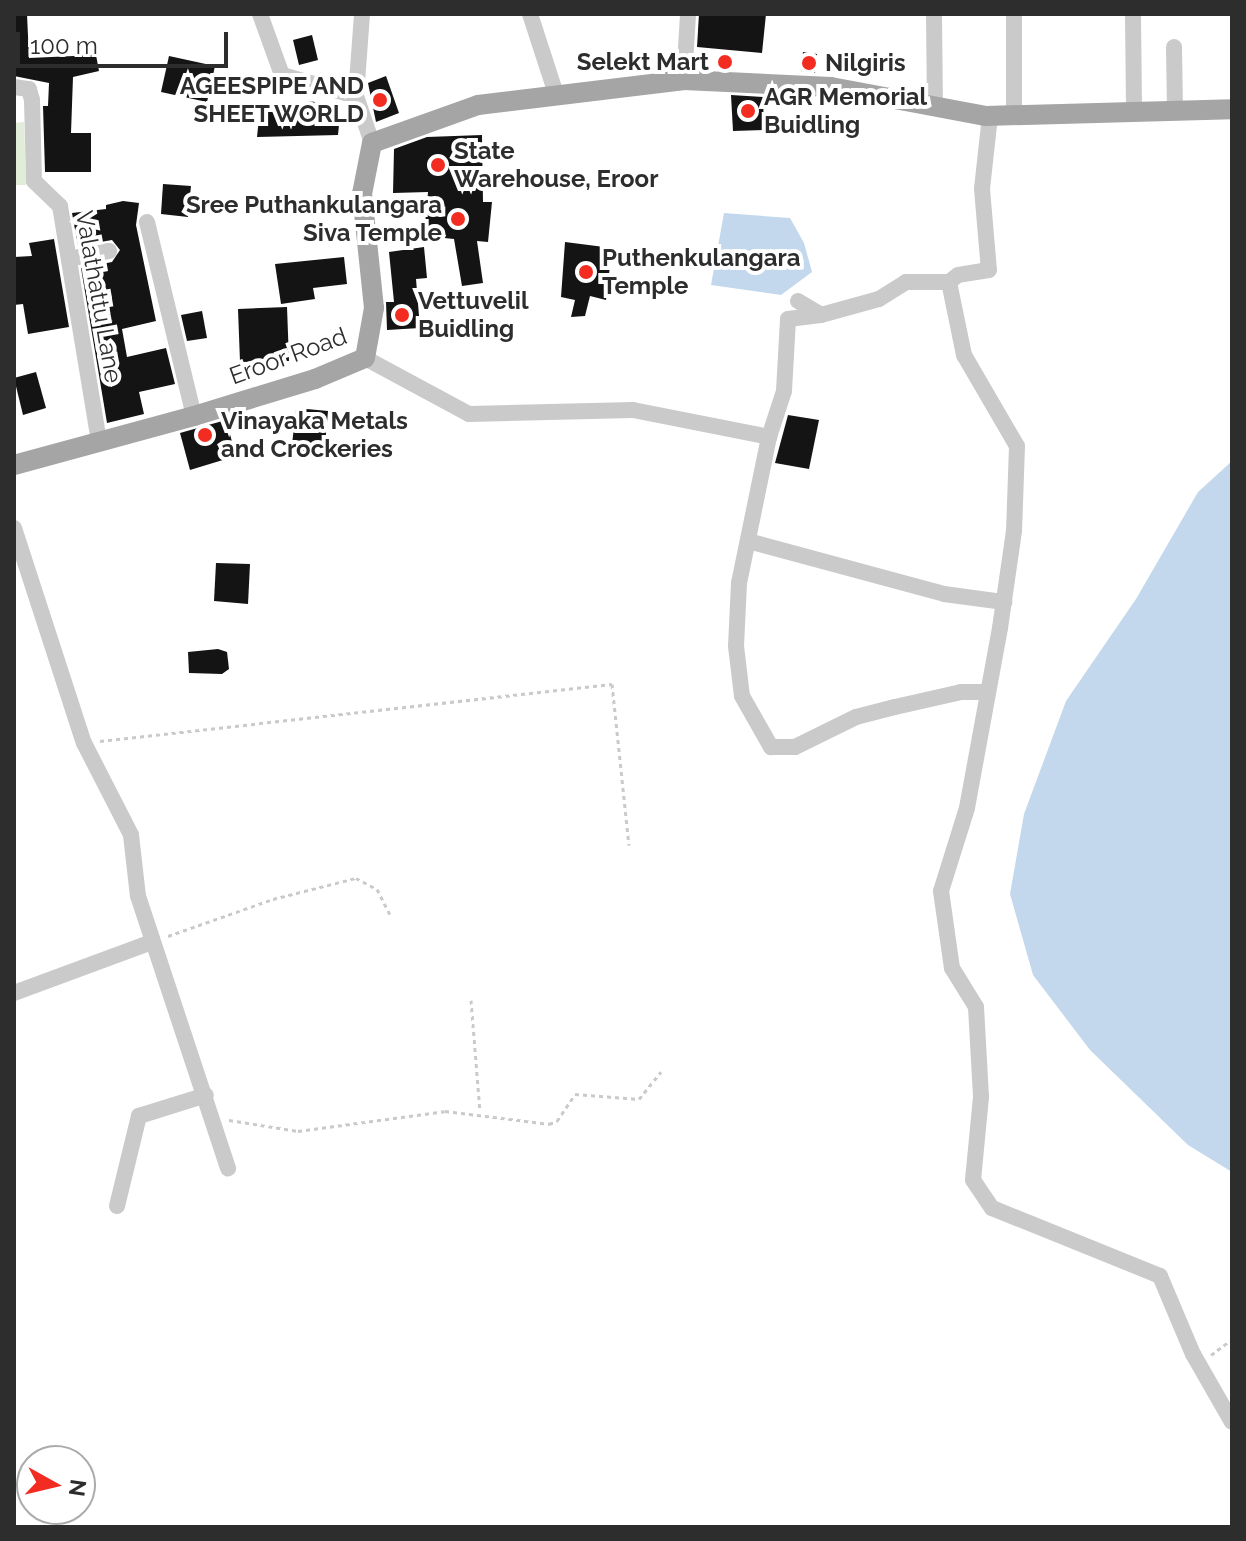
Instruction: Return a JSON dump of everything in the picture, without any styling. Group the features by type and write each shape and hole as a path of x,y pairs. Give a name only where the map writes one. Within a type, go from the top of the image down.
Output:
{"main road":[{"path":"372,143 478,105 684,80 831,87 990,116 1232,109"},
{"name":"Eroor Road","path":"14,465 194,416 315,379 365,358 374,308 362,194 372,143"}],"street":[{"path":"260,14 282,75 356,96"},
{"path":"362,14 356,96 372,143"},
{"path":"530,14 560,93"},
{"path":"684,80 688,14"},
{"path":"934,14 935,106"},
{"path":"1014,14 1014,116"},
{"path":"1133,14 1134,114"},
{"path":"1174,47 1175,111"},
{"name":"Valathattu Lane","path":"14,87 29,89 34,181 60,206 99,442"},
{"path":"985,692 961,692 856,717 795,747 771,747 742,696 736,646 748,541 769,437 784,391 788,319 821,315 879,299 906,282 949,282 958,275 989,270 982,189 990,116"},
{"path":"147,222 194,416"},
{"path":"69,259 109,251"},
{"path":"949,282 964,355 1017,446 1014,531 1004,602 985,692 967,808 941,891 952,968 976,1007 981,1097 973,1180 992,1208 1160,1276 1199,1365 1232,1422"},
{"path":"798,301 821,315"},
{"path":"365,358 469,414 633,410 769,437"},
{"path":"14,528 84,743 131,835 138,896 185,1049 206,1095 228,1168"},
{"path":"748,541 944,594 1004,602"},
{"path":"14,993 152,942"},
{"path":"117,1206 139,1116 206,1095"}],"path":[{"path":"84,743 612,684 629,845"},
{"path":"152,942 273,899 356,878 377,889 391,917"},
{"path":"471,1000 480,1113"},
{"path":"213,1118 298,1131 407,1114 480,1113 549,1124 557,1121 575,1094 639,1099 661,1072"},
{"path":"1199,1365 1232,1339"}],"green space":[{"path":"24,122 26,185 14,185 14,123"}],"water":[{"path":"724,213 790,218 804,243 812,272 781,295 711,285"},
{"path":"1232,461 1232,1172 1188,1145 1090,1050 1033,975 1010,894 1024,814 1066,701 1136,599 1198,492"}],"building":[{"path":"14,14 27,14 29,58 96,55 99,71 73,77 71,133 91,133 91,172 45,172 43,106 48,106 49,83 14,76"},
{"path":"699,14 766,14 762,53 697,47"},
{"path":"312,35 318,60 299,65 293,40"},
{"name":"Nilgiris","path":"803,52 817,54 815,73 801,71"},
{"path":"169,56 215,66 207,102 161,92"},
{"name":"AGEESPIPE AND SHEET WORLD","path":"386,76 399,113 376,122 368,83"},
{"name":"AGR Memorial Buidling","path":"731,95 763,97 764,130 733,131"},
{"path":"307,101 341,105 338,135 257,137 260,108 285,104 285,110 306,112"},
{"path":"482,135 483,202 492,202 488,242 477,241 483,283 462,286 454,239 424,236 428,192 393,193 394,149 427,137"},
{"path":"163,184 191,186 188,217 161,214"},
{"path":"123,201 139,203 136,225 156,321 122,329 127,357 166,348 175,384 139,392 144,414 107,423 81,268 112,262 120,250 112,240 78,246 72,213 106,209 106,205"},
{"path":"54,239 69,327 28,334 23,304 14,305 14,257 32,256 29,243"},
{"name":"Puthenkulangara Temple","path":"565,242 612,248 606,300 590,296 585,316 571,317 575,300 561,297"},
{"path":"424,247 427,278 416,279 420,328 387,330 386,302 394,302 389,252"},
{"path":"344,257 347,284 313,288 315,299 281,304 275,264"},
{"path":"287,307 289,361 240,362 238,309"},
{"path":"202,311 207,338 187,341 181,315"},
{"path":"36,372 46,408 23,415 14,378"},
{"path":"296,408 328,411 324,457 291,454"},
{"path":"788,415 819,420 809,469 775,463"},
{"path":"226,420 236,456 190,470 180,433"},
{"path":"216,563 250,564 248,604 214,601"},
{"path":"218,649 227,652 229,669 222,674 189,673 188,652"}],"place":[{"name":"Selekt Mart","path":"725,62"},
{"name":"Nilgiris","path":"809,63"},
{"name":"AGEESPIPE AND SHEET WORLD","path":"380,100"},
{"name":"AGR Memorial Buidling","path":"748,111"},
{"name":"State Warehouse, Eroor","path":"438,165"},
{"name":"Sree Puthankulangara Siva Temple","path":"458,219"},
{"name":"Puthenkulangara Temple","path":"586,272"},
{"name":"Vettuvelil Buidling","path":"402,315"},
{"name":"Vinayaka Metals and Crockeries","path":"205,435"}]}
